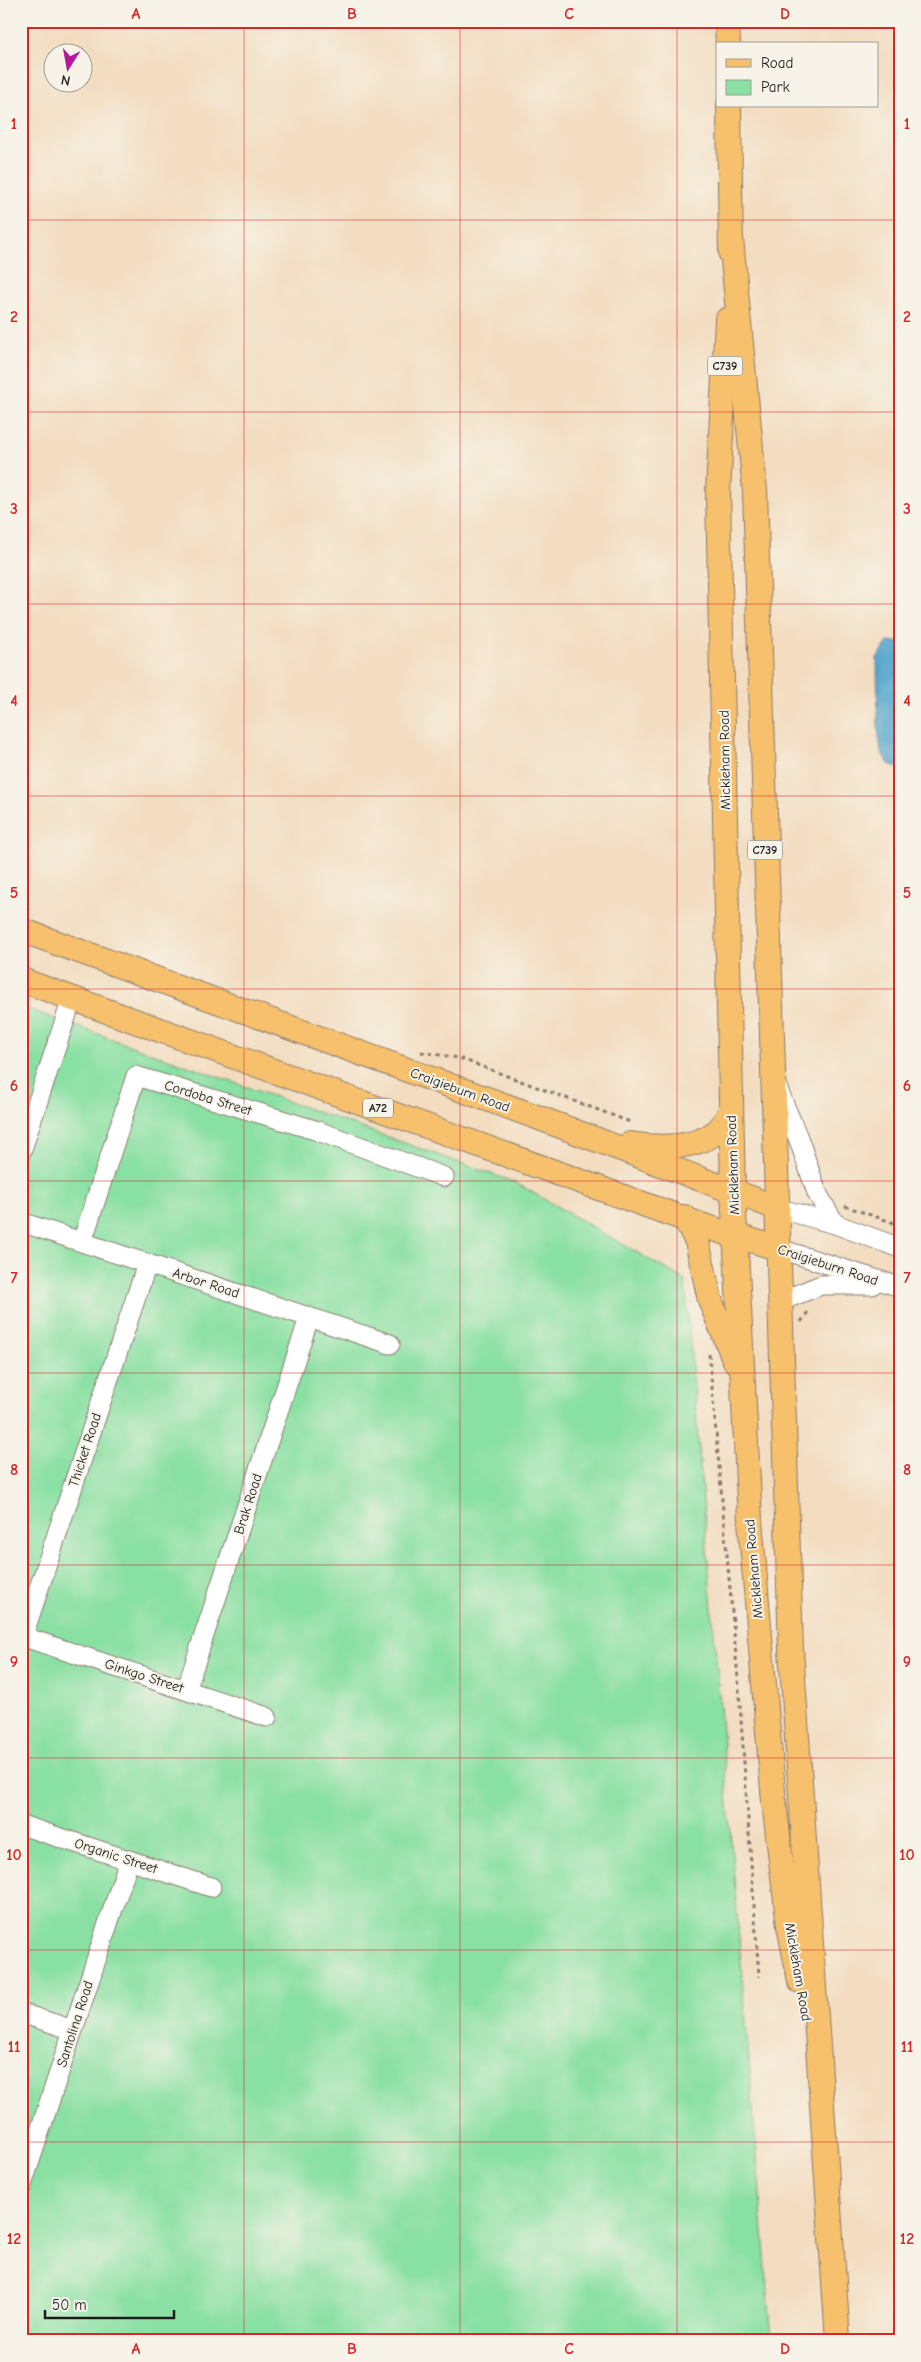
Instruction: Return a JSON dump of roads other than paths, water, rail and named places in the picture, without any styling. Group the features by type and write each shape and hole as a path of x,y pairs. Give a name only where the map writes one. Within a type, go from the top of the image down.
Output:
{"main road":[{"path":"727,21 728,42"},
{"name":"Mickleham Road","path":"729,108 731,239 718,492 733,1192 750,1520 774,1802 789,1926 820,2086"},
{"name":"Mickleham Road","path":"731,239 755,491 791,1649 838,2341"},
{"name":"Craigieburn Road","path":"21,930 777,1208"},
{"name":"Craigieburn Road","path":"21,980 736,1236 780,1249"},
{"path":"593,1139 668,1147 684,1145 716,1133 725,1123 731,1110"},
{"path":"684,1217 697,1241 710,1300 742,1379"}],"street":[{"path":"21,1152 72,999"},
{"name":"Cordoba Street","path":"82,1242 136,1076 315,1130 444,1177"},
{"path":"773,1077 799,1140 817,1193 835,1224"},
{"name":"Craigieburn Road","path":"777,1208 835,1224 900,1248"},
{"name":"Arbor Road","path":"21,1222 390,1344"},
{"name":"Craigieburn Road","path":"780,1249 896,1286"},
{"name":"Thicket Road","path":"22,1636 147,1264"},
{"path":"781,1301 821,1285 896,1286"},
{"name":"Brak Road","path":"186,1690 310,1318"},
{"name":"Ginkgo Street","path":"22,1636 267,1717"},
{"name":"Organic Street","path":"21,1825 210,1887"},
{"name":"Santolina Road","path":"21,2188 129,1860"},
{"path":"21,2013 73,2030"}],"water":[{"path":"888,642 900,642 900,768 889,764 881,752 878,728 877,658"}]}
